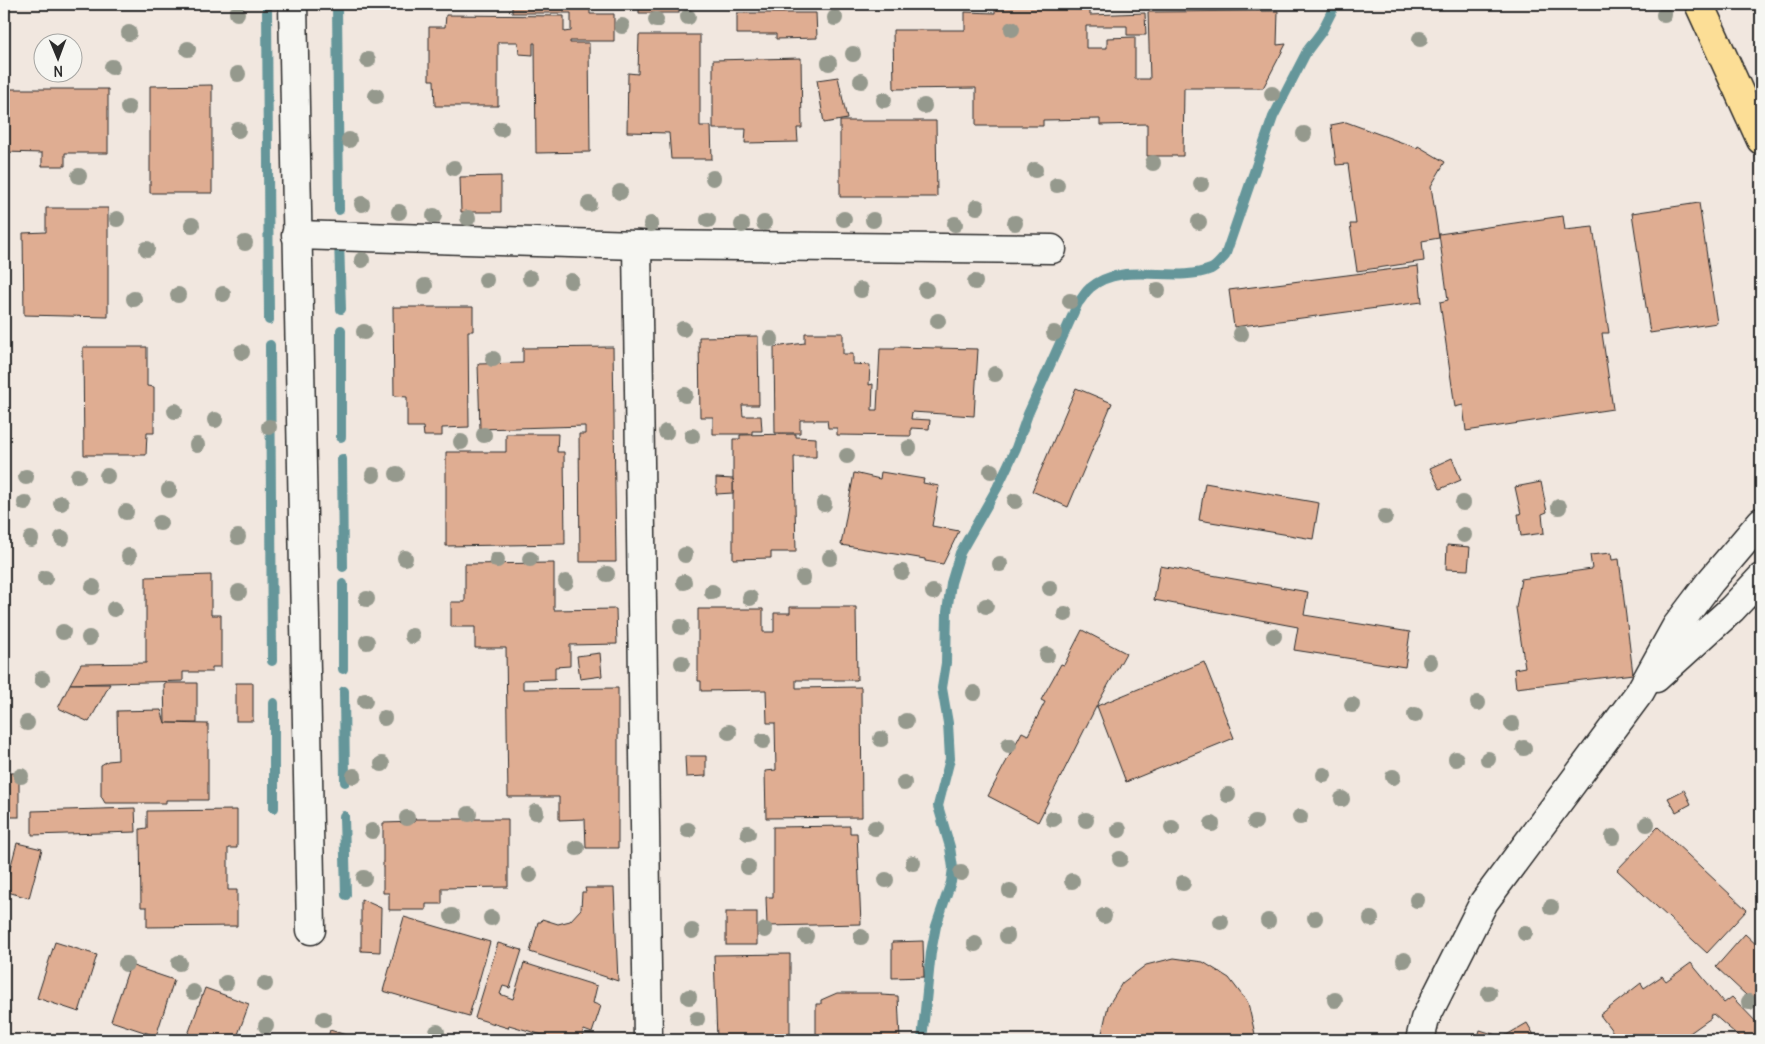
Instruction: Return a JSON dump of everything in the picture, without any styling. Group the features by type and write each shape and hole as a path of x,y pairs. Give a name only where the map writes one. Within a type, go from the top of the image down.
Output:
{"highway":[{"path":"1699,4 1761,140"}],"street":[{"path":"294,4 296,236 311,930"},
{"path":"296,236 637,245 1052,249"},
{"path":"637,245 648,1040"},
{"path":"1420,1040 1425,1019 1484,902 1640,692 1676,627 1710,582 1761,522"},
{"path":"1640,692 1732,610 1761,578"}],"building":[{"path":"82,4 189,4 189,8 82,9"},
{"path":"512,4 590,4 590,14 614,14 614,41 570,41 570,43 589,43 590,152 536,153 535,43 533,43 533,55 519,54 518,42 498,42 498,106 435,106 434,80 429,80 429,27 445,27 446,15 564,16 564,32 571,31 571,13 512,13"},
{"path":"639,4 679,4 679,13 639,13"},
{"path":"995,4 1090,4 1090,15 1145,13 1146,35 1127,35 1127,26 1086,26 1086,48 1107,48 1107,38 1135,37 1135,79 1150,79 1148,12 1278,11 1277,45 1286,44 1263,88 1184,88 1183,156 1147,156 1147,124 1100,125 1100,119 1043,120 1043,126 976,126 976,88 894,89 893,30 965,30 965,12 995,13"},
{"path":"1227,4 1261,4 1261,9 1227,9"},
{"path":"737,13 816,13 817,38 776,39 776,34 737,34"},
{"path":"639,35 700,35 700,126 711,126 712,159 671,159 669,133 627,132 628,73 638,74"},
{"path":"801,58 802,128 797,128 798,142 745,143 746,129 713,129 713,60"},
{"path":"838,77 847,119 824,123 817,80"},
{"path":"212,85 212,193 150,193 150,86"},
{"path":"4,89 108,89 108,153 65,153 65,166 42,166 42,153 4,152"},
{"path":"840,121 936,121 937,197 840,197"},
{"path":"1346,122 1417,148 1418,146 1445,162 1431,186 1439,238 1422,241 1424,261 1357,271 1350,224 1356,224 1348,164 1336,165 1331,125"},
{"path":"501,176 501,212 461,212 460,177"},
{"path":"1699,203 1717,323 1650,333 1632,213"},
{"path":"46,208 108,208 108,317 24,315 23,233 46,232"},
{"path":"1563,216 1565,230 1593,227 1609,333 1602,333 1613,409 1466,431 1463,405 1455,407 1440,302 1448,300 1439,234"},
{"path":"1418,266 1422,302 1234,327 1229,290"},
{"path":"393,307 473,307 473,331 468,331 469,427 442,428 442,436 424,436 423,427 407,427 407,397 394,396"},
{"path":"805,333 843,333 843,354 853,354 853,364 870,365 869,385 873,384 872,410 877,410 880,349 895,349 895,347 978,349 974,416 912,412 911,419 930,420 929,429 911,428 911,436 837,435 837,428 828,428 827,420 800,420 800,433 775,433 774,347 805,343"},
{"path":"758,336 759,405 742,405 743,416 761,416 762,431 752,431 752,434 713,434 713,417 700,417 699,337"},
{"path":"83,347 147,347 147,386 154,387 154,433 147,433 146,455 84,455"},
{"path":"613,347 616,562 580,562 579,434 585,434 585,426 480,429 478,364 523,363 523,348"},
{"path":"1076,388 1112,403 1068,507 1032,491"},
{"path":"506,434 558,434 557,452 564,452 565,544 446,546 446,452 506,452"},
{"path":"796,434 796,437 816,438 816,457 794,457 796,552 771,552 771,558 733,559 733,439 740,439 740,435"},
{"path":"1452,458 1461,480 1440,489 1430,468"},
{"path":"881,472 924,479 923,483 939,486 932,526 959,531 943,564 925,561 925,559 841,545 854,473 880,479"},
{"path":"716,478 733,479 733,493 716,494"},
{"path":"1541,482 1547,512 1542,514 1544,533 1521,536 1518,514 1521,514 1515,487"},
{"path":"1205,483 1319,503 1313,539 1199,520"},
{"path":"1447,545 1470,547 1468,570 1446,569"},
{"path":"1611,553 1612,560 1619,559 1633,674 1516,688 1514,669 1525,667 1516,608 1521,579 1592,569 1590,555"},
{"path":"554,563 554,610 616,609 617,644 570,645 570,666 555,667 555,679 523,680 523,689 618,688 618,848 586,848 585,819 559,820 559,797 508,797 506,648 475,648 475,627 451,627 451,602 465,602 465,564"},
{"path":"1160,566 1308,592 1304,615 1410,632 1405,667 1294,650 1298,627 1154,600"},
{"path":"211,575 211,615 221,615 221,667 212,667 212,672 183,672 183,681 70,684 81,664 146,663 146,577"},
{"path":"790,607 856,607 857,680 796,680 796,688 861,687 862,817 766,818 765,771 776,770 775,723 767,723 766,690 701,691 701,681 698,681 698,609 763,609 763,632 774,632 774,613 790,613"},
{"path":"1082,630 1126,653 1097,705 1038,822 988,796 1022,732 1028,735 1045,702 1041,700 1061,664 1064,665"},
{"path":"600,653 602,676 580,679 577,656"},
{"path":"1204,662 1234,738 1126,782 1097,706"},
{"path":"164,683 197,683 197,723 165,723"},
{"path":"236,683 253,683 253,721 236,721"},
{"path":"70,684 110,684 89,722 58,708"},
{"path":"161,710 165,723 208,724 208,800 166,800 166,803 105,803 101,796 101,765 108,761 118,760 117,711"},
{"path":"685,756 706,756 706,776 686,777"},
{"path":"4,773 19,773 19,817 4,817"},
{"path":"1684,790 1691,804 1676,812 1668,798"},
{"path":"135,808 136,832 32,835 32,811"},
{"path":"237,810 237,848 228,848 228,890 237,890 237,926 147,927 147,907 141,907 140,829 147,828 147,811"},
{"path":"415,819 508,819 508,887 442,888 442,904 426,904 426,910 389,910 389,893 383,893 383,823 415,822"},
{"path":"850,826 850,833 857,833 861,924 767,926 766,897 773,897 773,827"},
{"path":"1658,827 1747,910 1707,953 1617,870"},
{"path":"17,843 42,849 29,898 4,891"},
{"path":"585,888 614,888 618,981 530,952 538,922 541,922 542,919 558,924 570,921 581,909 582,892 586,892"},
{"path":"361,899 381,908 380,952 361,951"},
{"path":"726,912 757,912 757,945 726,945"},
{"path":"404,917 490,942 469,1016 383,991"},
{"path":"1745,934 1761,949 1761,1009 1716,967"},
{"path":"923,941 924,977 892,978 892,942"},
{"path":"55,942 97,955 79,1012 37,998"},
{"path":"498,943 522,950 510,988 503,986 500,994 513,999 524,963 597,986 593,1003 601,1006 592,1033 584,1030 581,1040 559,1040 509,1025 508,1028 475,1018"},
{"path":"790,954 790,1040 698,1040 717,1039 714,955"},
{"path":"1174,958 1203,962 1229,978 1248,1003 1255,1034 1253,1040 1104,1040 1102,1033 1108,1006 1122,983 1146,965"},
{"path":"1691,963 1724,1003 1732,997 1761,1027 1761,1040 1743,1040 1713,1014 1710,1016 1711,1018 1680,1040 1619,1040 1600,1015 1641,983 1644,988 1662,976 1666,981"},
{"path":"130,965 174,980 156,1036 111,1021"},
{"path":"205,988 249,1004 236,1040 186,1040"},
{"path":"837,993 881,993 881,995 898,996 900,1040 816,1040 816,1004 821,1004 821,1000"},
{"path":"1527,1023 1537,1040 1477,1040 1480,1030 1503,1037"},
{"path":"330,1030 362,1040 327,1040"}],"waterway":[{"path":"267,4 269,320"},
{"path":"337,4 339,210"},
{"path":"922,1040 931,952 936,926 951,882 953,868 950,847 938,806 950,759 948,723 942,688 946,663 947,612 951,583 960,553 997,488 1078,303 1088,290 1103,280 1117,275 1196,273 1213,268 1225,256 1273,117 1307,51 1322,31 1332,11 1333,4"},
{"path":"339,238 341,309"},
{"path":"341,330 341,437"},
{"path":"270,345 272,661"},
{"path":"342,459 343,567"},
{"path":"343,584 343,669"},
{"path":"344,691 345,782"},
{"path":"274,703 274,808"},
{"path":"344,816 346,895"}]}
